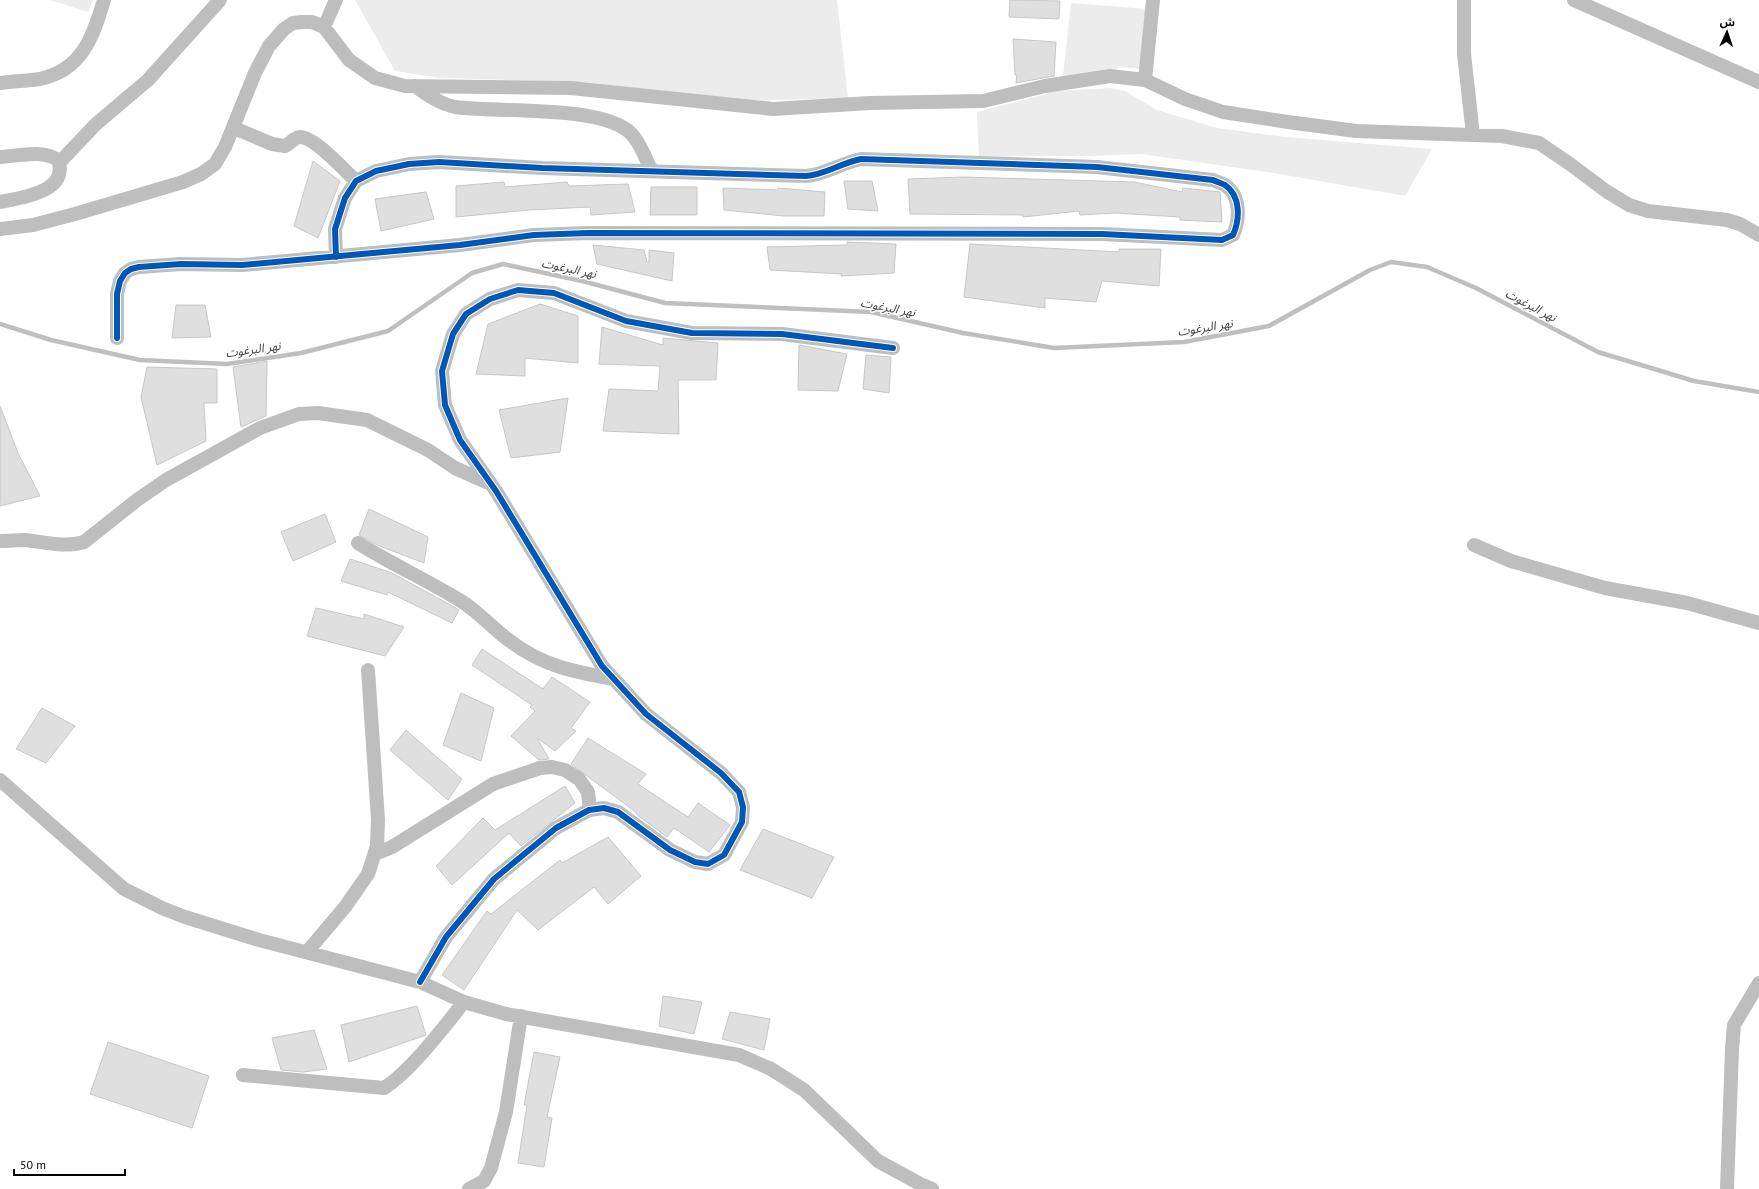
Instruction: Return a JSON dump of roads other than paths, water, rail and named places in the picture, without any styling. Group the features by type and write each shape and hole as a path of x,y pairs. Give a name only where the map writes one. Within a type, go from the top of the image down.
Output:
{"street":[{"path":"0,83 39,79 54,75 77,61 85,50 104,0"},
{"path":"0,202 29,196 51,186 58,178 59,163 96,124 148,80 220,0"},
{"path":"324,27 336,0"},
{"path":"1145,80 1153,0"},
{"path":"1464,0 1464,54 1473,135"},
{"path":"1574,0 1759,82"},
{"path":"0,230 58,219 183,182 201,174 215,164 234,128 255,73 269,46 284,29 293,23 312,22 324,27 349,60 376,78 405,86 571,88 773,109 870,103 983,101 1045,86 1093,78 1110,76 1145,80 1185,99 1224,112 1356,131 1502,136 1525,139 1539,143 1606,191 1629,205 1648,211 1727,220 1740,224 1759,235"},
{"path":"415,86 434,99 454,106 579,115 604,119 627,130 635,138 652,171"},
{"path":"234,128 272,144 284,146 300,137 307,138 318,146 356,181"},
{"path":"0,157 44,155 54,158 59,163"},
{"path":"117,338 117,294 120,282 125,273 131,268 181,264 242,264 336,257 460,245 534,235 588,233 1086,234 1222,240 1233,235 1237,225 1238,214 1236,202 1230,190 1225,185 1213,180 1097,167 861,159 846,162 813,176 542,168 440,162 409,164 376,171 356,181 345,198 335,229 336,257"},
{"path":"420,982 446,937 494,879 556,828 590,810 604,808 618,812 670,850 695,862 708,864 724,855 742,822 743,807 739,792 720,773 646,714 602,666 491,484 460,440 445,405 442,371 453,334 466,314 490,299 518,290 554,293 626,321 692,333 782,334 893,348"},
{"path":"0,542 23,540 59,544 77,544 84,542 137,500 166,480 260,428 299,414 318,412 367,420 428,450 455,468 491,484"},
{"path":"358,543 392,564 432,584 463,602 509,641 529,654 548,664 571,671 614,679"},
{"path":"1474,545 1511,561 1604,588 1687,603 1759,623"},
{"path":"307,952 345,907 360,886 368,874 378,846 378,820 368,670"},
{"path":"375,854 392,847 493,784 540,768 552,767 565,770 579,779 588,792 590,810"},
{"path":"0,780 109,877 139,897 185,917 259,940 420,982 464,1002 521,1016 739,1055 771,1068 804,1090 878,1161 932,1189"},
{"path":"1727,1189 1734,1024 1759,983"},
{"path":"243,1075 384,1088 392,1083 415,1059 464,1002"},
{"path":"469,1189 484,1181 491,1168 506,1112 521,1016"}],"waterway":[{"name":"نهر البرغوت","path":"0,324 51,340 140,360 227,364 301,353 388,331 472,273 503,264 582,281 665,303 871,312 963,333 1054,348 1184,342 1269,326 1370,270 1391,262 1427,267 1476,288 1598,352 1694,381 1759,392"}]}
